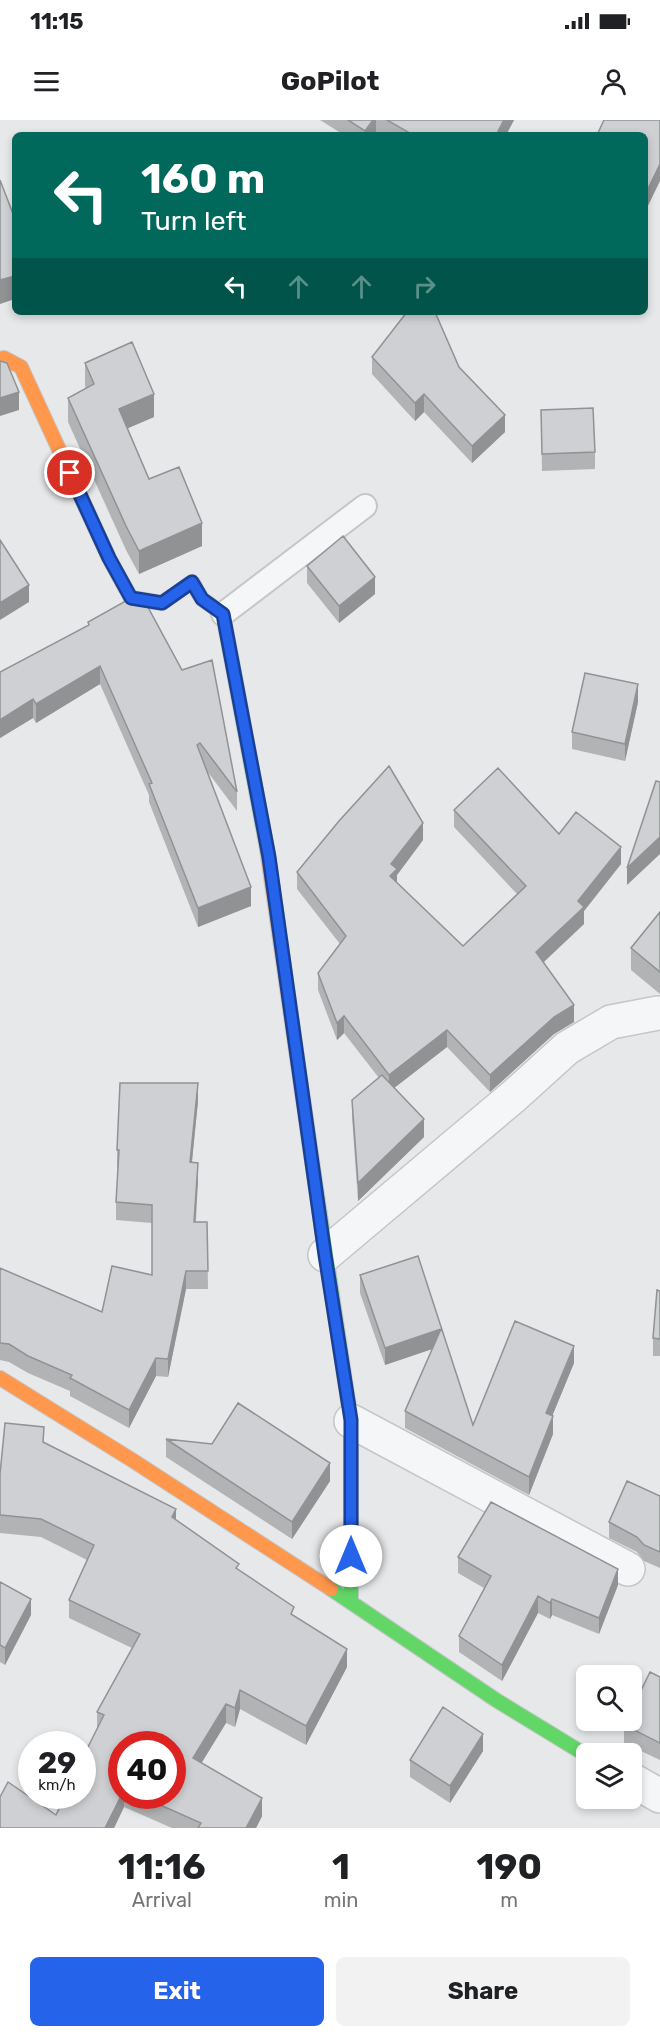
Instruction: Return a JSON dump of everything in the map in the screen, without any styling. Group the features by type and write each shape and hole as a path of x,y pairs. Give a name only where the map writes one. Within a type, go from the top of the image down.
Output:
{"street":[{"path":"0,359 4,358 21,367 109,558 131,598 162,603 192,582 202,599 223,614 269,857 325,1255 351,1420 351,1601"},
{"path":"325,1255 514,1096 567,1048 612,1022 658,1013"},
{"path":"0,1378 105,1442 351,1601 542,1730 576,1749"},
{"path":"351,1420 628,1569"},
{"path":"642,1786 660,1796"}],"lane":[{"path":"223,614 365,506"}],"building":[{"path":"348,120 373,120 365,131"},
{"path":"387,120 504,120 498,132 408,132"},
{"path":"604,120 660,120 660,164 648,189 648,132 598,132"},
{"path":"0,180 12,211 12,277 0,280"},
{"path":"405,315 436,315 459,367 505,415 472,446 424,394 415,403 372,357"},
{"path":"132,342 154,394 119,409 149,479 179,467 202,523 139,551 68,398 94,384 85,363"},
{"path":"0,361 7,363 19,392 0,398"},
{"path":"593,408 595,452 542,454 541,410"},
{"path":"343,536 375,577 339,606 307,566"},
{"path":"0,540 29,585 0,603"},
{"path":"131,598 144,600 182,670 212,660 237,792 200,743 197,745 251,887 198,908 149,784 152,783 100,666 36,704 33,699 0,720 0,672 89,625 88,622"},
{"path":"585,673 638,684 625,744 572,732"},
{"path":"389,766 423,823 391,864 397,869 390,876 463,946 526,886 454,810 498,768 559,834 576,812 621,847 578,901 584,907 536,952 574,1005 554,1017 490,1075 447,1030 389,1075 344,1016 337,1023 318,973 346,936 297,872"},
{"path":"656,781 660,782 660,837 627,868"},
{"path":"660,912 660,972 631,948"},
{"path":"382,1075 424,1119 358,1183 352,1100"},
{"path":"120,1083 198,1083 190,1162 198,1163 194,1222 207,1222 208,1271 186,1271 168,1359 156,1358 129,1410 70,1378 72,1375 28,1356 9,1344 0,1343 0,1268 102,1312 112,1266 152,1275 152,1205 116,1202"},
{"path":"418,1256 473,1425 515,1321 574,1346 546,1413 553,1416 529,1477 405,1411 441,1329 385,1348 360,1275"},
{"path":"657,1290 660,1291 660,1339 653,1338"},
{"path":"238,1403 330,1463 292,1522 166,1439 212,1444"},
{"path":"5,1423 44,1427 43,1442 176,1509 172,1517 239,1564 236,1568 294,1607 291,1614 347,1649 306,1726 240,1690 235,1708 226,1704 193,1758 262,1798 246,1828 198,1828 201,1823 169,1809 186,1809 186,1731 108,1731 108,1809 114,1809 105,1828 0,1828 0,1797 8,1782 18,1789 18,1809 47,1809 56,1815 59,1809 96,1809 96,1731 104,1715 97,1712 140,1634 69,1600 94,1545 41,1519 0,1515 0,1474"},
{"path":"627,1481 660,1496 660,1552 644,1545 637,1537 609,1522"},
{"path":"491,1502 618,1569 599,1618 552,1599 550,1603 538,1596 502,1665 459,1636 491,1576 458,1557"},
{"path":"0,1582 31,1599 5,1648 0,1645"},
{"path":"650,1672 660,1677 660,1743 636,1731 642,1731 642,1688"},
{"path":"443,1707 483,1734 450,1786 410,1760"}],"traffic: fast":[{"path":"194,585 202,599 223,614 267,849"},
{"path":"314,1175 351,1421 351,1601"},
{"path":"331,1589 496,1700 576,1749"}],"traffic: slow":[{"path":"0,359 4,358 21,367 109,558 131,598 162,603 192,582 194,585"},
{"path":"267,849 314,1175"},
{"path":"0,1378 132,1460 331,1589"}],"route":[{"path":"70,473 109,558 131,598 162,603 192,582 202,599 223,614 269,857 325,1255 351,1420 351,1556"}]}
